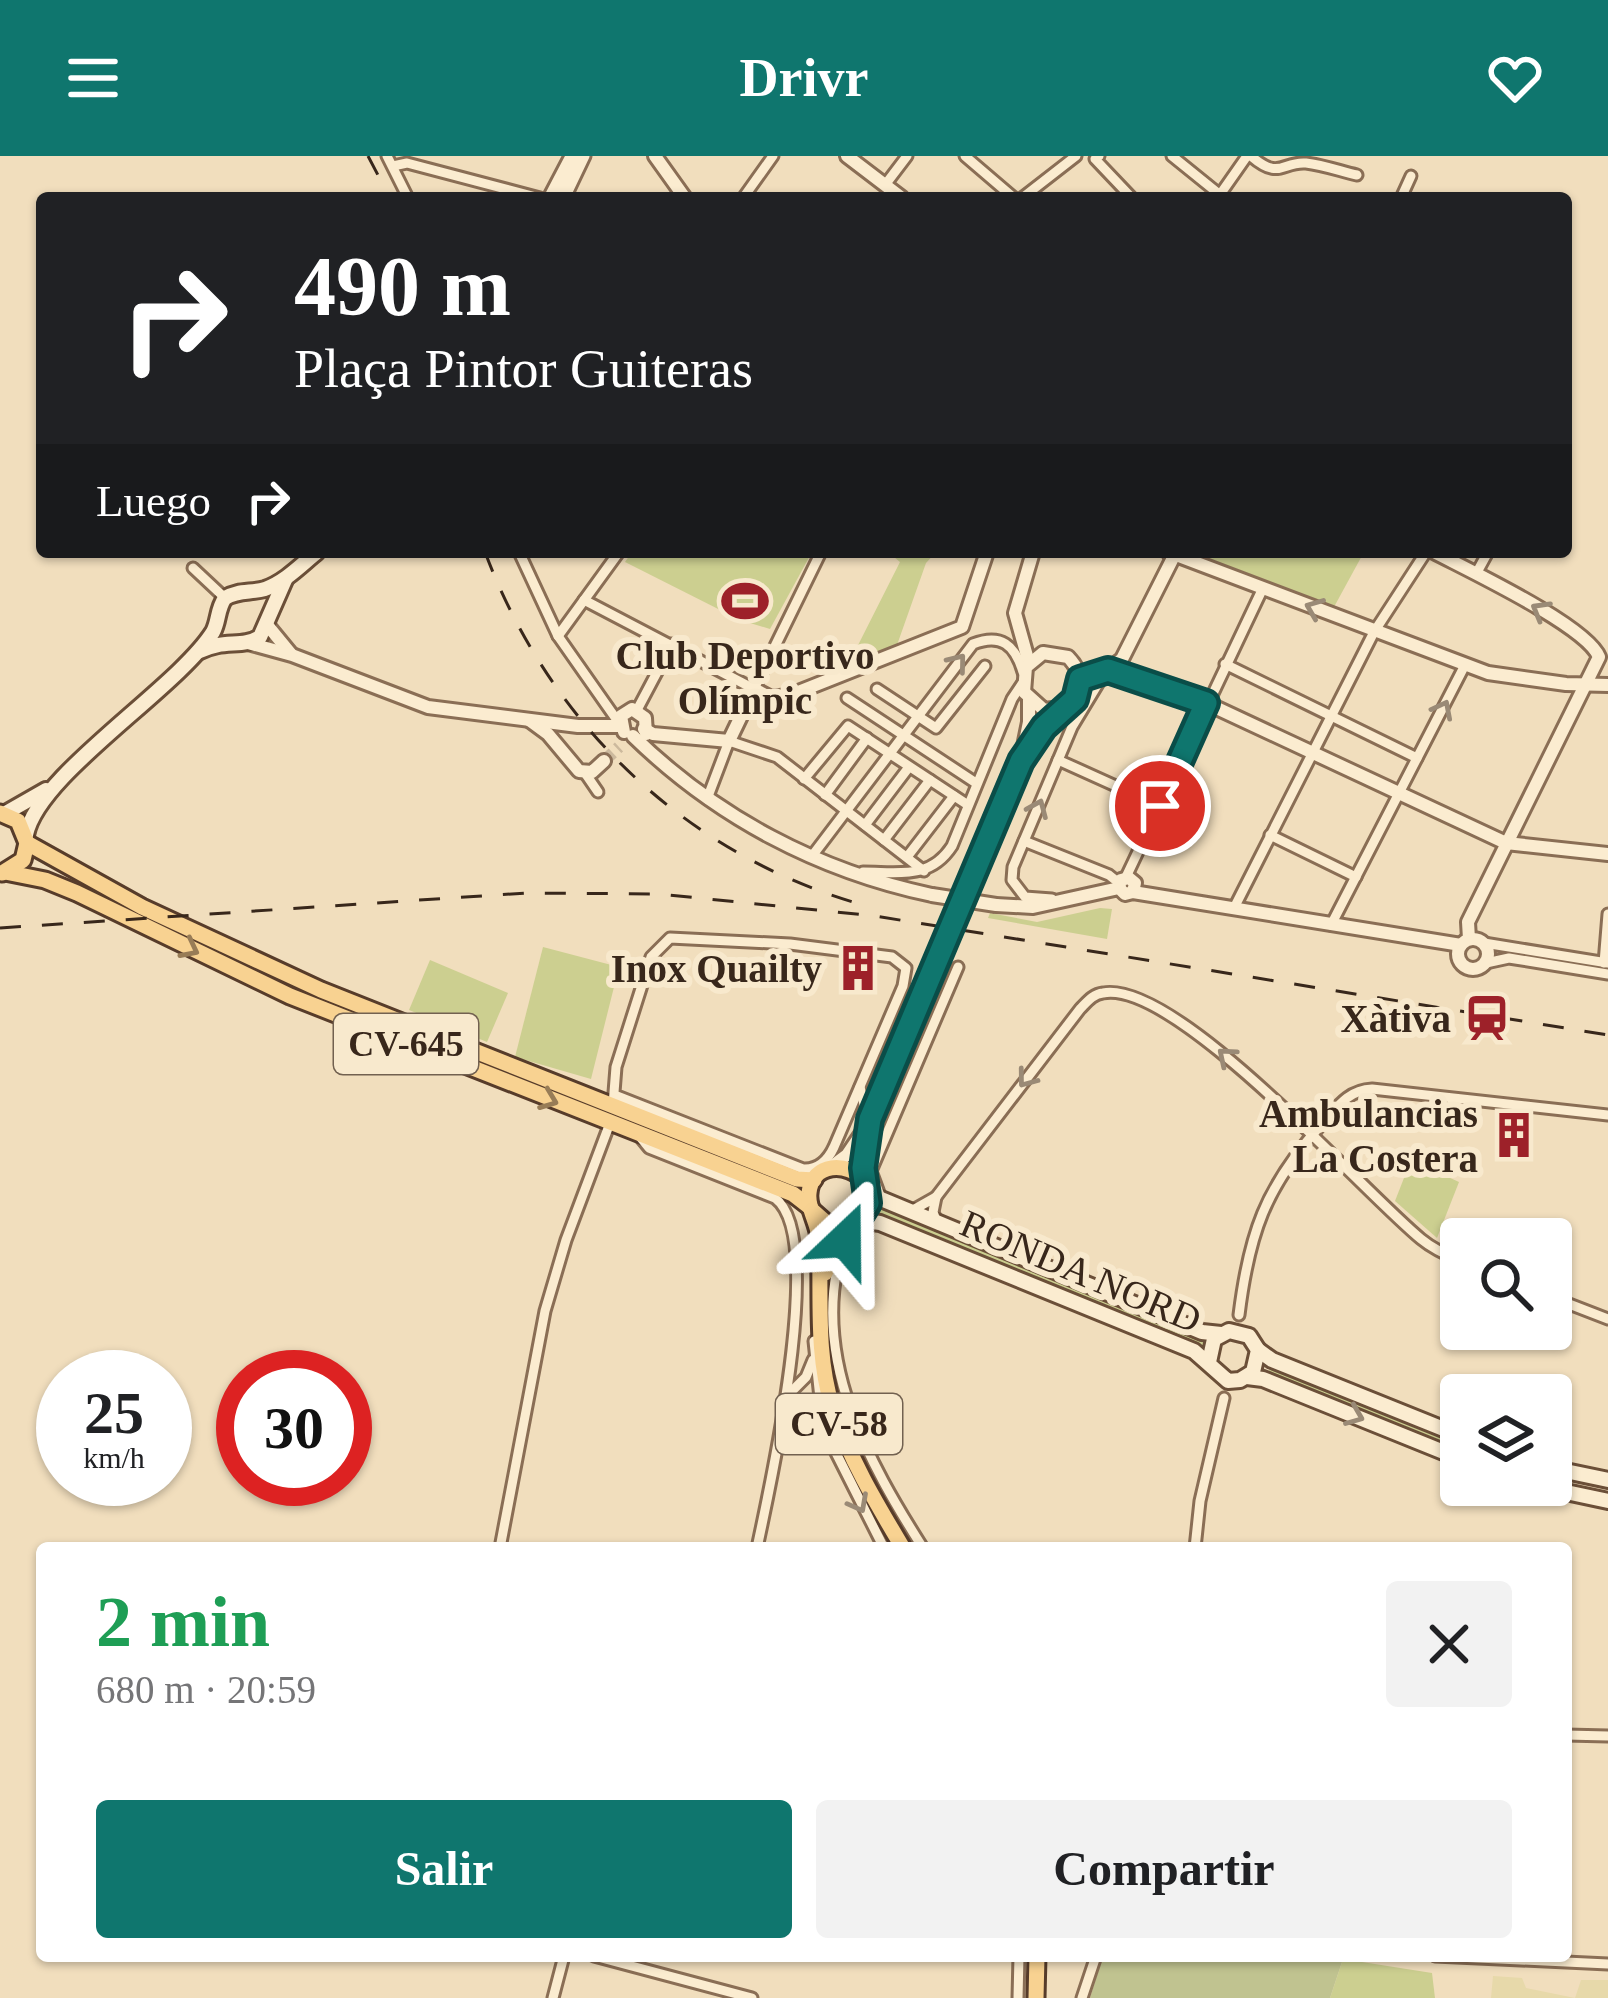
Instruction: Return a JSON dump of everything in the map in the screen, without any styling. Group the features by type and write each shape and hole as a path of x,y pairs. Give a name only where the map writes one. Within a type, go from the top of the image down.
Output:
{"main road":[{"path":"556,192 576,158"},
{"path":"27,839 36,809 216,627 224,598 265,589 309,558"},
{"path":"190,657 218,643 248,643 260,637 287,577"},
{"path":"246,591 265,602 269,621"},
{"path":"216,619 231,641"},
{"path":"2,813 65,777"},
{"name":"CV-645","path":"2,813 18,821 27,839 142,907 266,966 797,1179 811,1174"},
{"name":"CV-645","path":"3,873 23,860 27,839"},
{"name":"CV-645","path":"3,873 61,886 290,997 613,1108 637,1133 794,1194 829,1225 853,1222"},
{"path":"811,1209 811,1174 830,1167 850,1168 872,1192 853,1222"},
{"name":"RONDA NORD","path":"872,1192 938,1225 1202,1332 1232,1328"},
{"name":"CV-58","path":"811,1209 819,1232 820,1337 832,1405 855,1462 900,1542"},
{"name":"RONDA NORD","path":"853,1222 880,1223 1194,1351 1209,1362"},
{"name":"CV-58","path":"820,1279 835,1244 853,1222"},
{"path":"1209,1362 1210,1346 1232,1328 1249,1336 1272,1360 1440,1428"},
{"path":"1234,1379 1257,1365 1258,1350"},
{"name":"CV-645","path":"1209,1362 1234,1379"},
{"path":"1234,1379 1263,1379 1440,1451"},
{"path":"1572,1472 1608,1480"},
{"path":"1572,1493 1608,1501"},
{"path":"1036,1998 1037,1962"}],"street":[{"path":"655,156 681,192"},
{"path":"747,192 773,156"},
{"path":"847,156 894,192"},
{"path":"885,185 907,156"},
{"path":"964,156 1010,192"},
{"path":"1026,192 1076,156"},
{"path":"1172,156 1214,192"},
{"path":"1222,192 1249,156 1269,168 1285,170 1302,162 1357,175"},
{"path":"1097,157 1127,192"},
{"path":"1052,158 1062,166"},
{"path":"390,161 527,192"},
{"path":"390,161 405,192"},
{"path":"1404,192 1411,176"},
{"path":"522,558 558,636 630,730 660,762 751,827 851,872 932,895 1033,907 1124,885"},
{"path":"558,636 615,558"},
{"path":"707,799 729,741 818,558"},
{"path":"584,600 771,698 962,627 985,558"},
{"path":"830,1167 847,1155 869,1121 1021,761 1029,700 1015,613 1032,558"},
{"path":"1070,899 1033,899 1017,890 1013,867 1072,727 1096,682 1122,659 1171,558"},
{"path":"1186,558 1497,675 1608,685"},
{"path":"1234,908 1375,632 1426,558"},
{"path":"1443,558 1563,623 1603,651 1468,922 1458,955 1462,965 1478,969 1509,958 1607,967"},
{"path":"1476,574 1484,558"},
{"path":"193,568 224,598"},
{"path":"1124,885 1263,588"},
{"path":"269,621 292,655"},
{"path":"812,856 967,650 980,641 997,639 1014,649 1025,673"},
{"path":"248,643 292,655 402,700 578,726 729,741 777,758 924,871"},
{"path":"630,730 632,710 672,644"},
{"path":"851,872 924,871 949,852 1025,673 1043,653 1060,653 1074,663 1080,679 1072,727"},
{"path":"1225,664 1417,758"},
{"path":"1331,925 1465,665"},
{"path":"877,689 939,727 985,666"},
{"path":"1080,679 1108,670 1206,703 1506,843 1608,854"},
{"path":"1566,684 1576,704"},
{"path":"602,696 645,718 619,747"},
{"path":"847,698 976,783"},
{"path":"1021,761 1062,708 1075,699"},
{"path":"1029,700 1044,710 1062,708"},
{"path":"528,719 548,734 598,792"},
{"path":"548,734 578,726"},
{"path":"804,779 847,727 968,806"},
{"path":"824,794 867,738"},
{"path":"1058,760 1160,806"},
{"path":"585,773 604,761"},
{"path":"835,824 865,825 910,767"},
{"path":"884,840 930,780"},
{"path":"907,857 954,796"},
{"path":"1270,836 1356,877"},
{"path":"1024,842 1109,874 1124,885 1331,925 1484,943 1607,967"},
{"path":"1607,967 1608,914"},
{"path":"501,1542 545,1311 613,1108 616,1067 650,960 665,940 684,938 790,944 892,957 904,964 904,986 829,1157 811,1174 766,1154 613,1108"},
{"path":"1484,943 1489,952 1486,963"},
{"path":"872,1192 871,1171 958,967"},
{"path":"908,1212 936,1198 1081,1009 1103,993 1120,994 1210,1042 1418,1237 1440,1249"},
{"path":"860,1087 869,1121 864,1157 872,1192"},
{"path":"1232,1328 1260,1212 1279,1177 1312,1135 1344,1100 1361,1090 1608,1114"},
{"path":"637,1133 649,1148 784,1205 794,1237 790,1369 758,1542"},
{"path":"766,1154 775,1170"},
{"path":"936,1198 938,1225"},
{"path":"853,1222 836,1280 840,1372 877,1473 920,1542"},
{"path":"820,1279 814,1304 813,1360 821,1417 841,1469 881,1542"},
{"path":"1572,1305 1608,1319"},
{"path":"790,1369 801,1374 813,1360"},
{"path":"786,1397 804,1381 813,1360"},
{"path":"1196,1542 1200,1501 1224,1398 1234,1379"},
{"path":"781,1423 802,1405 821,1417"},
{"path":"1572,1735 1608,1736"},
{"path":"553,1998 562,1962"},
{"path":"617,1962 752,1998"},
{"path":"1018,1998 1019,1962"},
{"path":"1082,1998 1094,1962"},
{"path":"1565,1962 1608,1964"}],"shaded area":[{"path":"1493,1976 1522,1978 1526,1988 1575,1998 1491,1998"},
{"path":"1581,1980 1608,1980 1608,1998 1575,1998"}],"green space":[{"name":"Club Deportivo Olímpic","path":"628,558 809,558 770,629 740,620 625,562"},
{"path":"895,558 931,558 897,645 848,665 900,562"},
{"path":"1207,558 1361,558 1334,607"},
{"path":"1112,909 1107,939 988,918 990,913 1037,922"},
{"path":"543,947 619,967 591,1079 515,1057"},
{"path":"430,960 508,993 487,1042 409,1010"},
{"path":"1411,1160 1459,1182 1445,1218 1440,1218 1437,1238 1395,1201"},
{"path":"878,1206 1208,1337 1202,1350 873,1217"},
{"path":"1272,1364 1440,1432 1440,1446 1266,1377"},
{"path":"1101,1962 1342,1962 1330,1998 1090,1998"},
{"path":"1342,1962 1432,1973 1435,1998 1330,1998"}],"tunnel":[{"path":"604,761 619,747"}],"railway":[{"path":"368,156 387,192"},
{"path":"488,558 545,670 584,723 628,770 677,813 731,849 790,879 853,902"},
{"path":"0,928 526,893 659,894 875,916 1608,1035"}],"place":[{"name":"Club Deportivo Olímpic","path":"745,601"},
{"name":"Inox Quailty","path":"858,968"},
{"name":"Xàtiva","path":"1487,1018"},
{"name":"Ambulancias La Costera","path":"1514,1135"}],"route":[{"path":"845,1240 868,1203 863,1168 870,1119 1021,761 1044,727 1075,699 1080,679 1108,670 1206,703 1160,806"}]}
